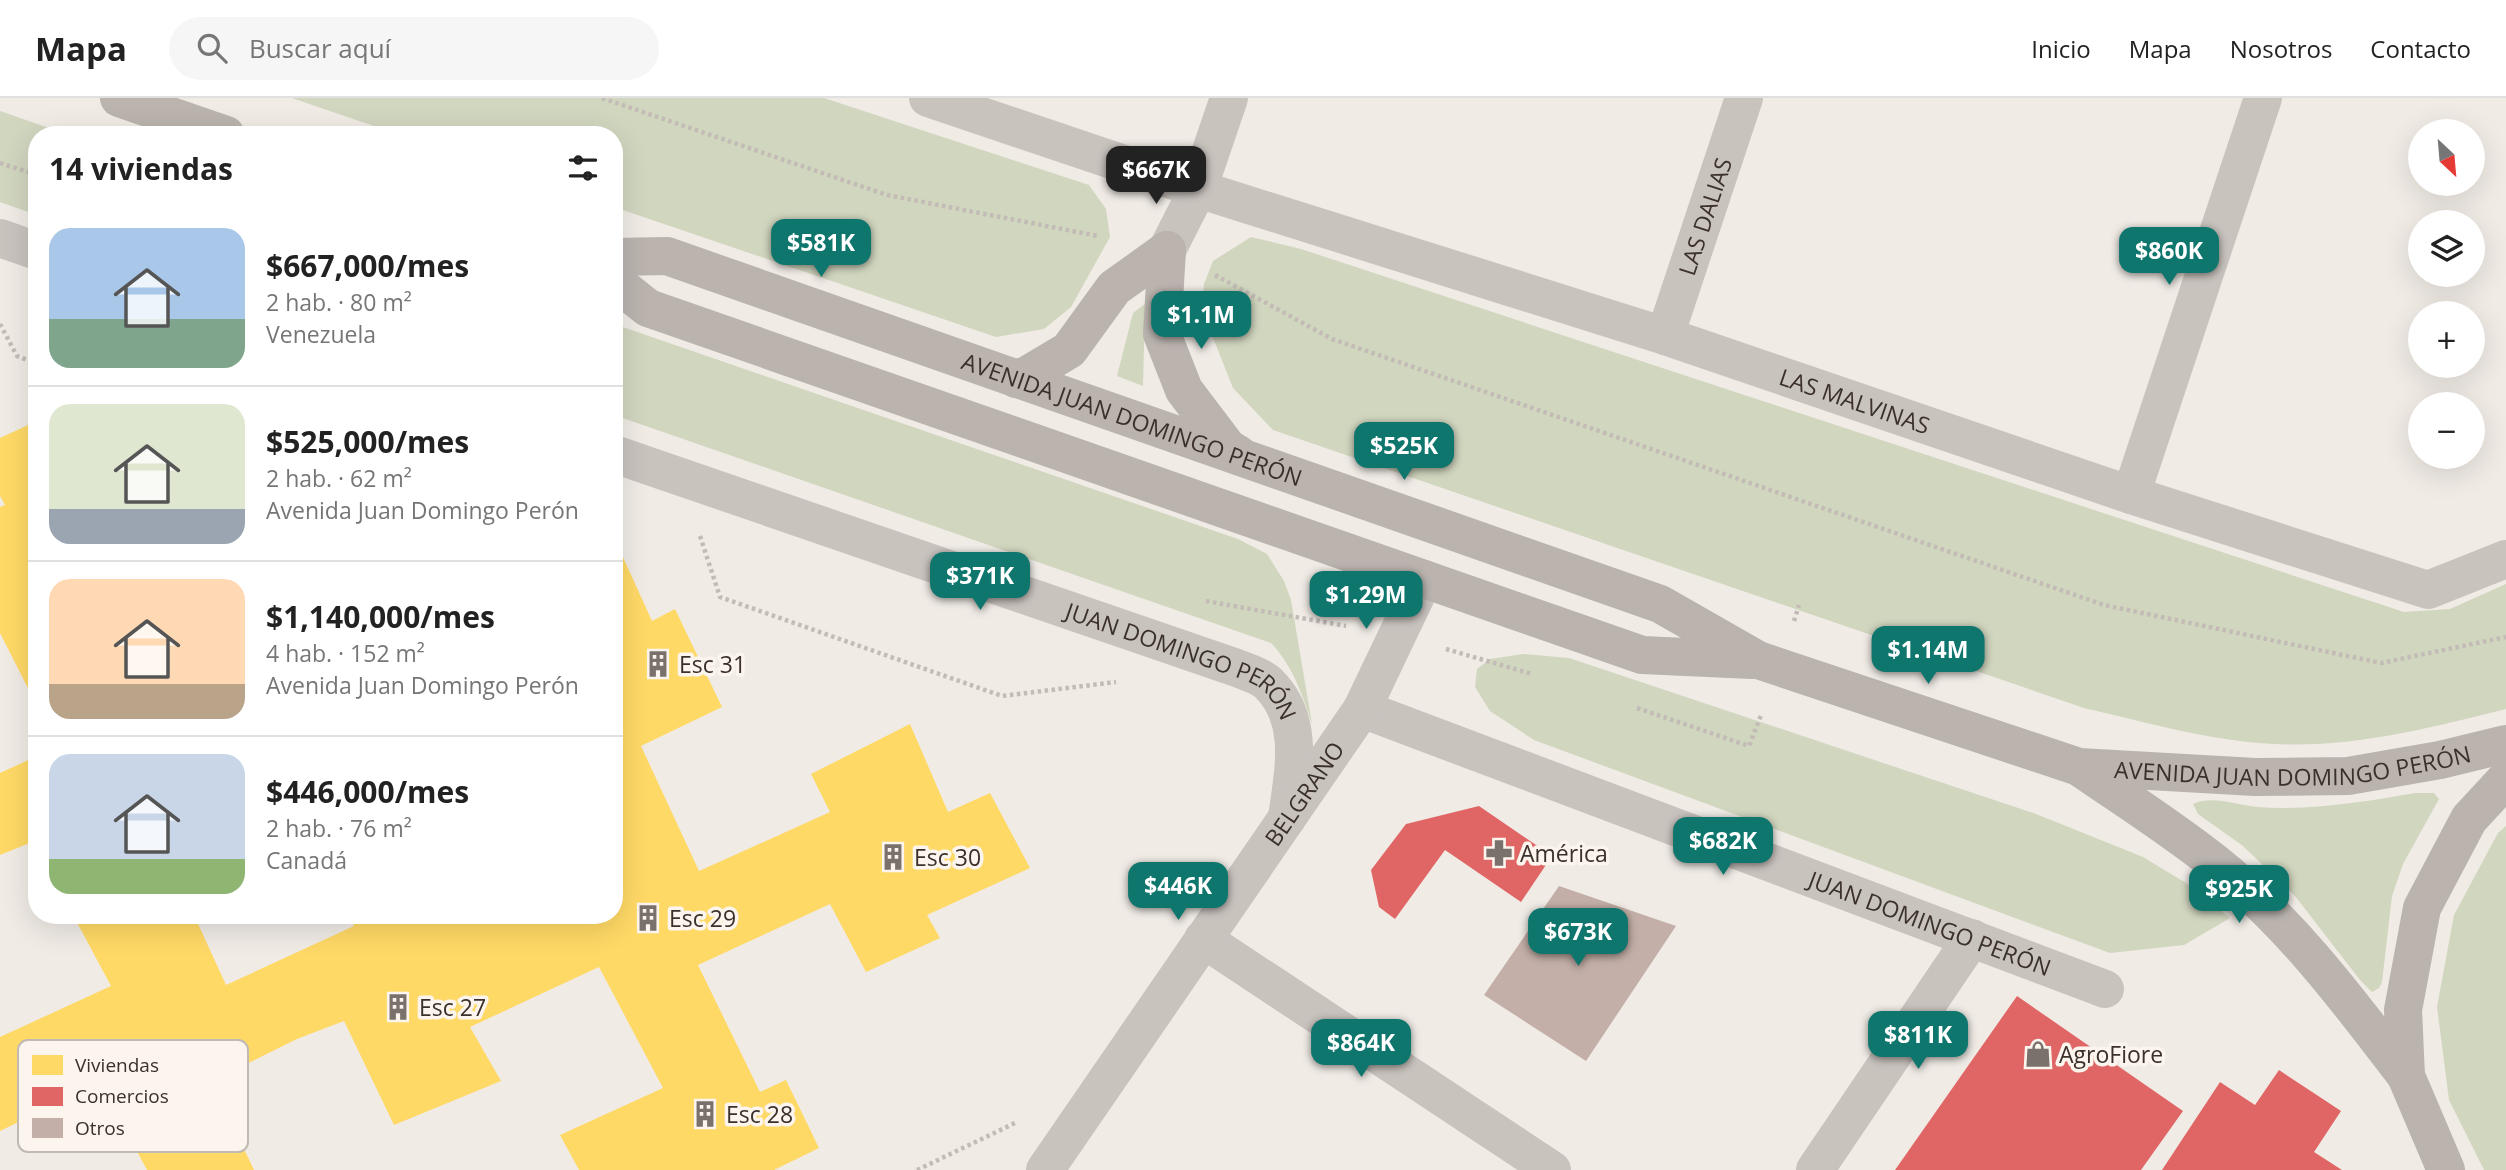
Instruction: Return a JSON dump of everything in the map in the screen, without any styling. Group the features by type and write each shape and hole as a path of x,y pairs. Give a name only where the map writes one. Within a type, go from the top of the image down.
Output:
{"main road":[{"path":"119,98 200,126"},
{"path":"1016,379 1069,350 1114,288 1167,250"},
{"path":"1167,250 1163,334 1184,390 1228,448 1243,458"},
{"name":"AVENIDA JUAN DOMINGO PERÓN","path":"623,257 667,256 1660,604 1768,664 2079,767 2255,777 2348,776 2440,760 2506,744"},
{"name":"AVENIDA JUAN DOMINGO PERÓN","path":"623,288 648,308 1642,655 1768,664"},
{"name":"AVENIDA JUAN DOMINGO PERÓN","path":"2079,767 2215,863 2280,922 2332,981 2406,1076"},
{"path":"2446,1170 2406,1076 2403,1010 2422,908 2469,819 2506,779"}],"street":[{"name":"LAS MALVINAS","path":"928,98 1198,189 1665,336 2131,495 2428,590 2506,559"},
{"path":"1167,250 1198,189 1229,98"},
{"name":"LAS DALIAS","path":"1665,336 1744,98"},
{"path":"2131,495 2263,98"},
{"path":"0,238 28,248"},
{"name":"JUAN DOMINGO PERÓN","path":"623,457 1221,662 1267,682 1282,703 1293,728 1296,753 1287,818"},
{"name":"BELGRANO","path":"1045,1170 1362,709 1424,579"},
{"name":"JUAN DOMINGO PERÓN","path":"1362,709 2105,989"},
{"path":"1815,1170 1972,938"},
{"path":"1203,939 1552,1170"}],"path":[{"path":"602,98 887,195 1167,250 1332,339 2104,605 2381,663 2506,637"},
{"path":"0,163 28,172"},
{"path":"0,324 17,356 28,360"},
{"path":"681,479 720,597 1002,696 1125,681"},
{"path":"1194,599 1397,635 1544,677"},
{"path":"1637,708 1749,746 1768,664 1799,605"}],"green space":[{"path":"292,98 824,98 1089,185 1106,209 1110,237 1071,307 1044,329 996,337 623,210 623,126 374,126"},
{"path":"0,111 43,126 28,126 28,212 0,202"},
{"path":"1251,237 1301,249 2404,612 2450,609 2506,584 2506,709 2391,735 2333,743 2250,742 2154,725 2084,708 1273,430 1233,388 1202,310 1204,284 1213,261"},
{"path":"1145,304 1143,386 1117,376 1133,313"},
{"path":"623,327 1238,539 1267,554 1284,581 1291,600 1312,724 1291,671 1271,643 623,418"},
{"path":"1523,654 1569,658 2036,814 2143,857 2186,883 2230,918 2184,945 2110,953 1534,740 1490,711 1475,687 1477,669 1490,659"},
{"path":"2434,793 2439,799 2403,864 2392,896 2382,982 2379,988 2372,992 2295,896 2243,846 2198,814 2193,804 2216,800 2257,807 2296,808"},
{"path":"2506,826 2506,1170 2484,1170 2449,1100 2437,1007 2454,915 2498,833"}],"building: Viviendas":[{"path":"28,425 28,688 0,633 0,507 5,505 0,496 0,438"},
{"path":"623,557 652,621 675,609 722,707 641,746 699,871 830,812 811,774 910,724 948,812 990,793 1030,868 927,915 940,938 866,972 830,904 698,965 760,1092 786,1080 819,1148 774,1170 579,1170 560,1135 663,1088 599,967 470,1027 501,1081 394,1125 344,1021 297,1039 248,1063 248,1040 18,1040 18,1122 0,1131 0,1037 111,986 78,924 198,924 226,985 354,926 353,924 623,924"},
{"path":"28,760 28,844 0,855 0,773"},
{"path":"137,1152 246,1152 254,1170 147,1170"}],"building: Comercios":[{"name":"América","path":"1479,806 1552,856 1521,902 1445,850 1395,919 1379,907 1371,870 1406,824"},
{"name":"AgroFiore","path":"2017,996 2183,1111 2141,1170 1895,1170"},
{"path":"2279,1070 2341,1111 2314,1152 2342,1170 2162,1170 2220,1082 2255,1105"}],"building: Otros":[{"path":"1559,886 1676,926 1586,1061 1484,995"}],"place":[{"name":"Esc 31","path":"658,664"},
{"name":"América","path":"1499,853"},
{"name":"Esc 30","path":"893,857"},
{"name":"Esc 29","path":"648,918"},
{"name":"Esc 27","path":"398,1007"},
{"name":"AgroFiore","path":"2038,1054"},
{"name":"Esc 28","path":"705,1114"}]}
